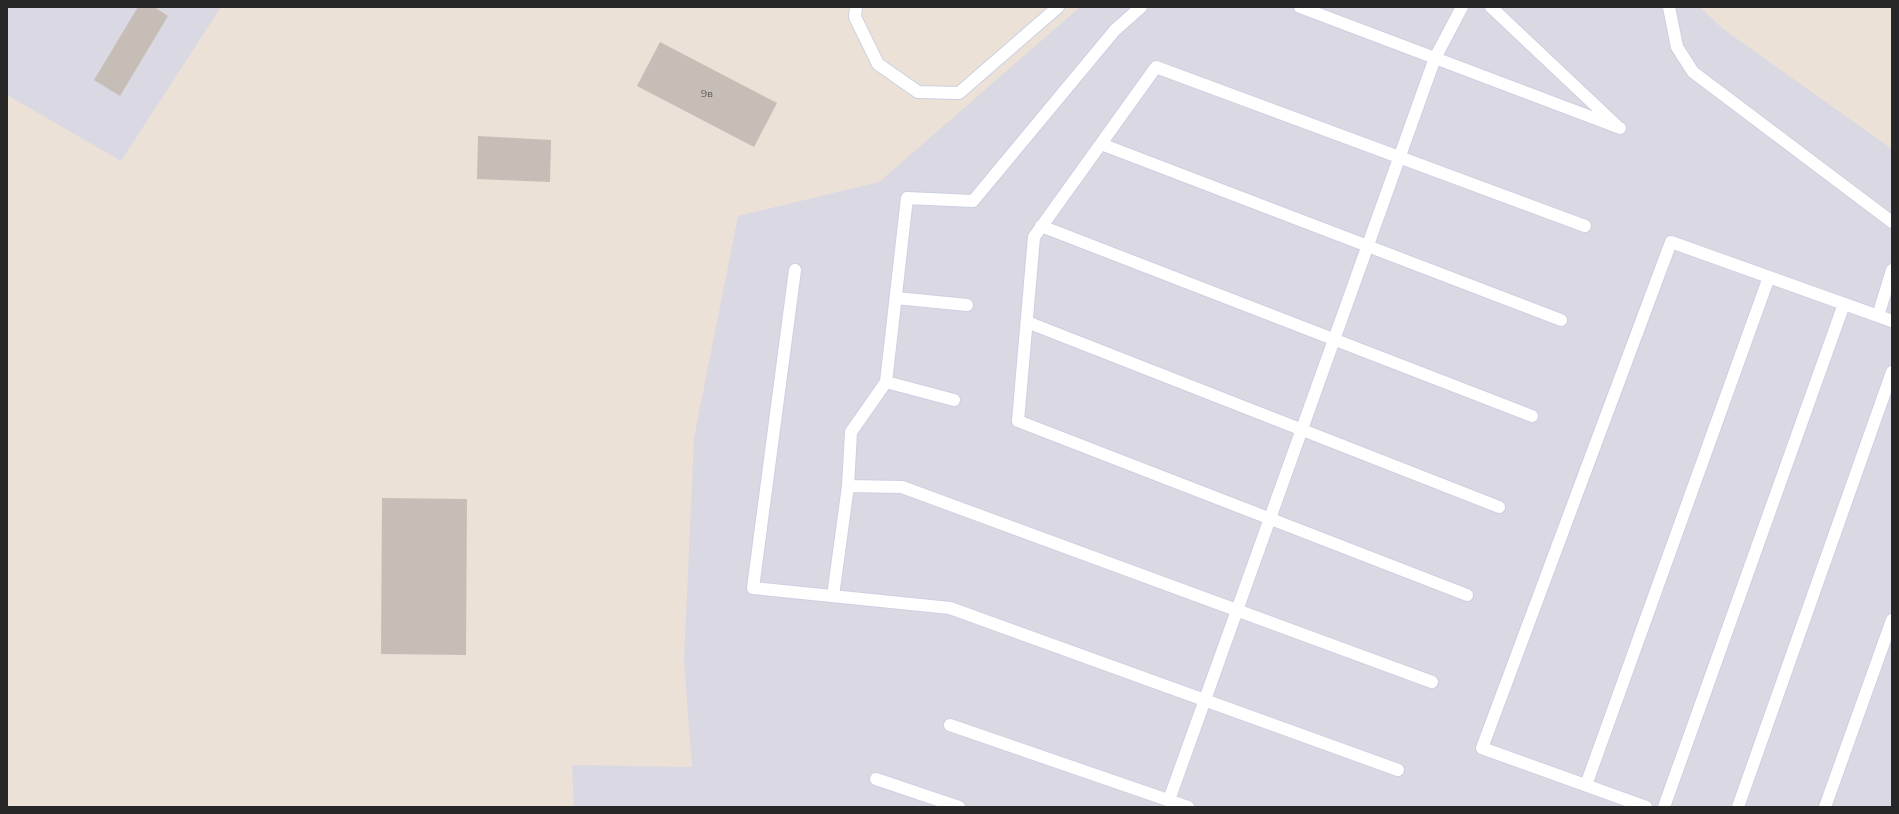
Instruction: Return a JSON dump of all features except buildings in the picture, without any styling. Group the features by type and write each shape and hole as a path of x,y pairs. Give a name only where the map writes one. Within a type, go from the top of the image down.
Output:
{"lane":[{"path":"856,7 854,17 878,64 918,92 959,93 1058,7"},
{"path":"833,596 848,486 851,432 886,382 907,198 973,201 1114,30 1141,7"},
{"path":"1303,7 1620,128 1491,7"},
{"path":"1169,800 1435,58 1462,7"},
{"path":"1669,7 1677,47 1693,72 1892,222"},
{"path":"1467,594 1018,421 1034,237 1156,67 1585,226"},
{"path":"1101,144 1561,320"},
{"path":"1041,226 1532,416"},
{"path":"1642,806 1482,748 1671,242 1892,321"},
{"path":"795,270 753,588 950,608 1398,770"},
{"path":"1878,316 1892,270"},
{"path":"1586,785 1769,277"},
{"path":"896,298 967,305"},
{"path":"1664,807 1844,304"},
{"path":"1027,322 1499,507"},
{"path":"1738,807 1892,372"},
{"path":"886,382 954,400"},
{"path":"848,486 902,487 1432,682"},
{"path":"1825,807 1892,620"},
{"path":"950,726 1188,807"},
{"path":"876,779 958,807"}],"shaded area":[{"path":"7,7 221,7 121,161 7,95"},
{"path":"1080,7 1700,7 1723,29 1892,149 1892,807 574,807 572,765 692,767 684,660 694,438 738,216 879,182"}]}
